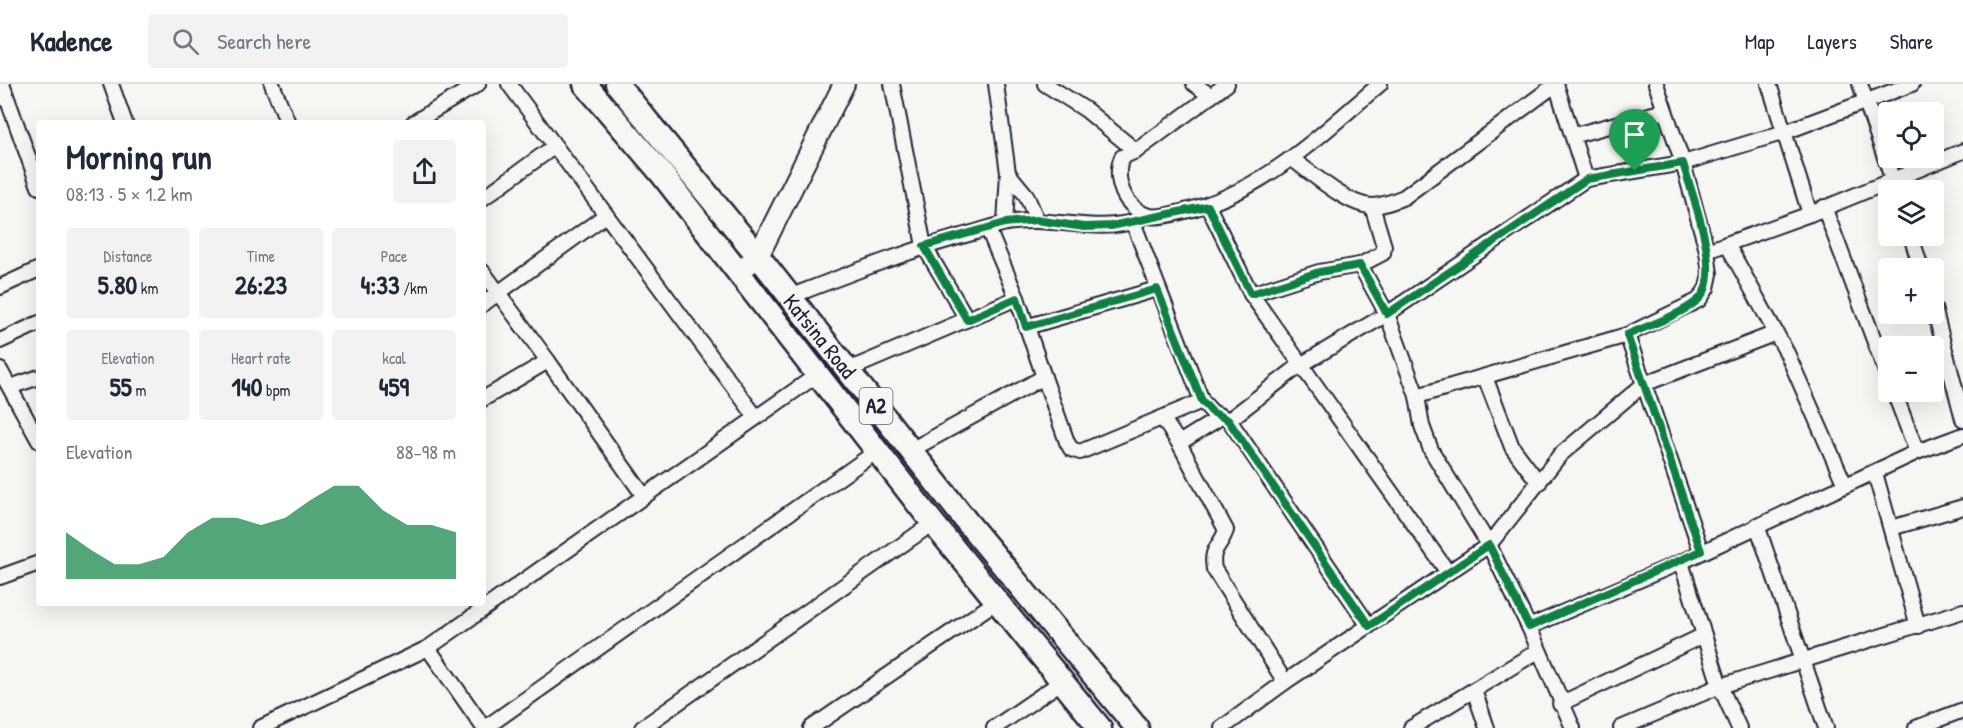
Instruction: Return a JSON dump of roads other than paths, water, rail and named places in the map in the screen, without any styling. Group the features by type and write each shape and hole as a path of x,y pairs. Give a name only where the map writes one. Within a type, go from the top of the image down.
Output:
{"highway":[{"name":"A2","path":"585,84 661,172 933,523 1100,728"},
{"name":"Katsina Road","path":"617,84 1137,728"}],"main road":[{"path":"738,273 758,256 844,84"}],"street":[{"path":"2,84 3,99 36,180"},
{"path":"111,84 124,120"},
{"path":"272,84 287,120"},
{"path":"418,120 478,84"},
{"path":"509,84 756,417"},
{"path":"892,84 924,246 967,320"},
{"path":"996,84 1008,173 1005,223"},
{"path":"1045,84 1086,110 1136,151"},
{"path":"1194,84 1211,96"},
{"path":"1149,217 1137,213 1125,197 1119,178 1119,165 1122,157 1136,151 1227,84"},
{"path":"789,297 924,246 1005,223 1036,220 1084,227 1133,222 1208,206 1246,188 1292,159 1380,84"},
{"path":"1292,159 1345,196 1372,206 1404,196 1556,84 1575,135 1587,179"},
{"path":"1417,396 1627,335 1699,300 1707,288 1710,274 1707,251 1683,163 1656,84"},
{"path":"1769,84 1810,214"},
{"path":"1860,84 1893,180"},
{"path":"1179,443 1225,419 1299,366 1387,314 1587,179 1683,163 1785,132 1912,84"},
{"path":"1575,135 1664,111"},
{"path":"486,196 555,146"},
{"path":"1905,180 1963,151"},
{"path":"1008,173 1026,195 1036,220"},
{"path":"1707,251 1824,207 1878,190"},
{"path":"1208,206 1251,294 1299,366 1447,571"},
{"path":"1251,294 1319,272 1360,265 1383,254 1384,246 1372,206"},
{"path":"1824,207 1878,350"},
{"path":"486,302 606,215"},
{"path":"1133,222 1202,401 1225,419 1369,626"},
{"path":"988,229 1017,298 1071,449 1080,452 1202,401"},
{"path":"1727,244 1807,395 1845,485"},
{"path":"1360,265 1387,314 1417,396 1422,426 1431,450 1489,545 1529,627 1572,728"},
{"path":"0,287 36,269"},
{"path":"486,276 644,496"},
{"path":"1026,327 1157,289"},
{"path":"848,370 1017,298"},
{"path":"0,341 36,324"},
{"path":"1938,324 1963,419"},
{"path":"1222,728 1285,682 1447,571 1489,545 1560,455 1644,384 1776,333"},
{"path":"1627,335 1701,551"},
{"path":"486,397 548,361"},
{"path":"0,370 36,435"},
{"path":"260,728 428,648 817,375"},
{"path":"911,450 1044,377"},
{"path":"1485,377 1512,447 1539,483"},
{"path":"10,387 36,378"},
{"path":"1898,402 1917,452"},
{"path":"1163,419 1179,443 1226,530 1215,546 1212,558 1214,569 1285,682"},
{"path":"1529,627 1681,562 1917,452 1963,435"},
{"path":"428,648 484,728 877,451"},
{"path":"1875,473 1918,626"},
{"path":"1891,528 1963,507"},
{"path":"642,728 933,523"},
{"path":"1757,525 1801,661 1826,728"},
{"path":"1681,562 1720,686 1739,728"},
{"path":"0,577 36,564"},
{"path":"811,728 998,601"},
{"path":"1621,728 1720,686 1918,626 1963,610"},
{"path":"1560,704 1704,635"},
{"path":"1411,728 1538,651"},
{"path":"994,728 1061,682"},
{"path":"1474,690 1487,728"},
{"path":"1916,728 1963,710"}]}
